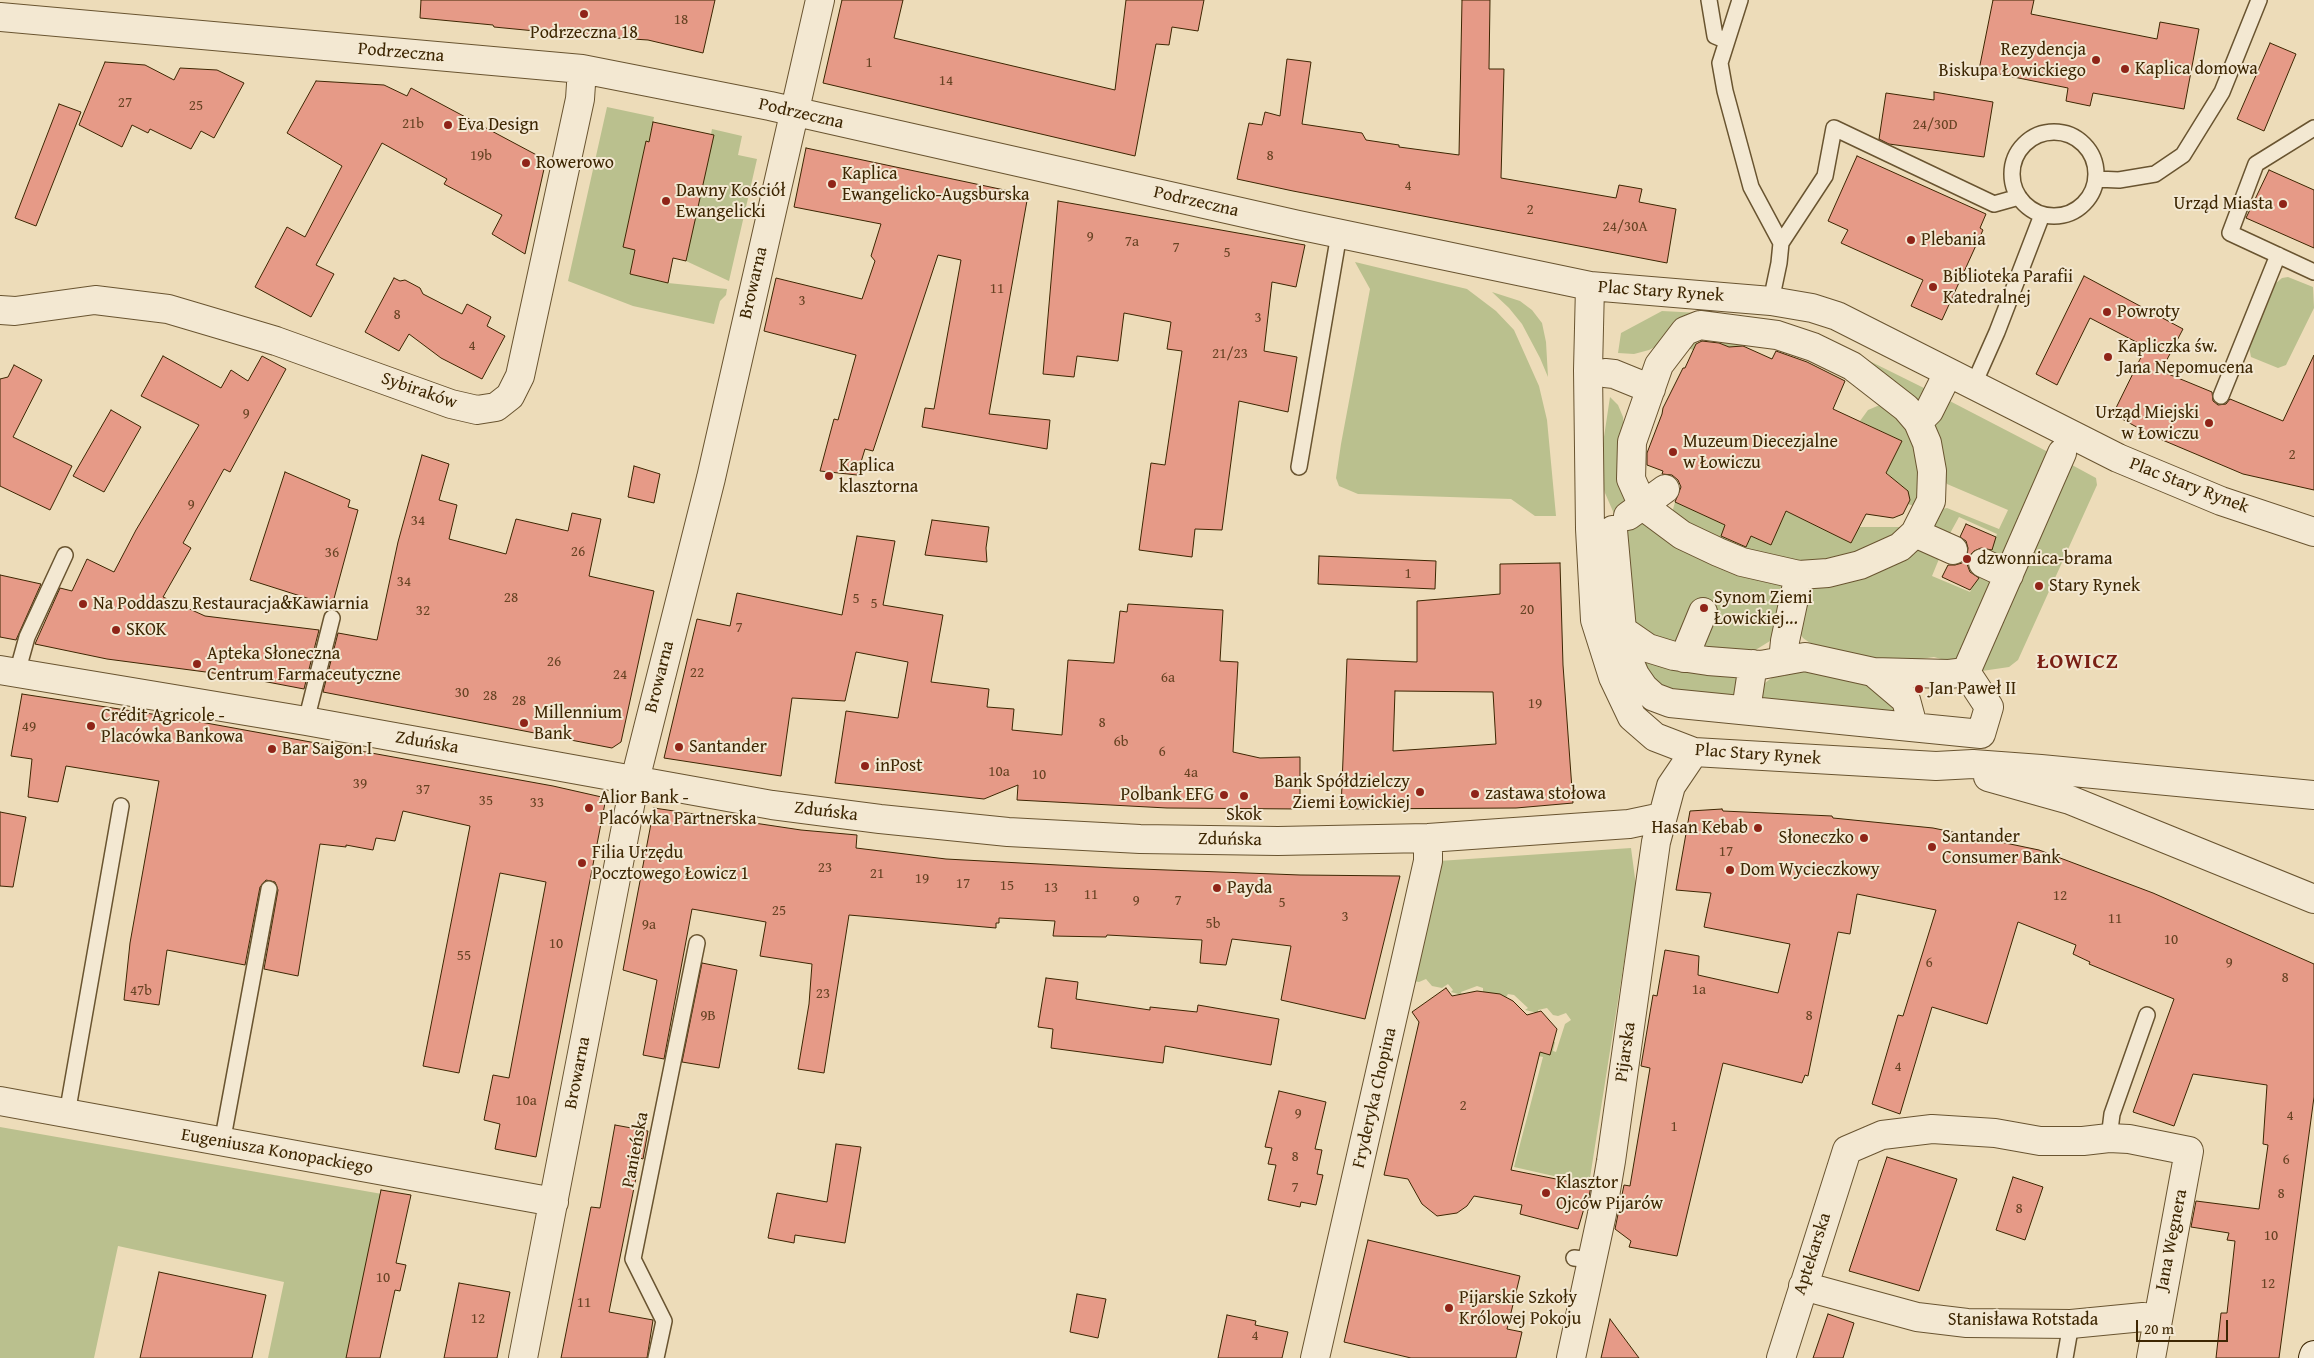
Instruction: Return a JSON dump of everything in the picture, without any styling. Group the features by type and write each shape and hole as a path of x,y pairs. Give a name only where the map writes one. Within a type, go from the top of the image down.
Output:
{"street":[{"name":"Browarna","path":"522,1358 635,780 711,478 820,0"},
{"name":"Podrzeczna","path":"0,16 582,69 795,112 1339,234 1590,286"},
{"name":"Sybiraków","path":"0,310 15,311 94,300 168,309 276,341 451,404 477,410 496,407 510,396 520,376 580,99 582,69"},
{"name":"Plac Stary Rynek","path":"2314,532 2221,500 2118,458 1948,374 1837,316 1812,308 1778,310 1590,286 1588,370 1602,531 1595,620 1613,677 1632,717 1655,737 1694,752 1936,766 1973,764 2191,782 2314,795"},
{"path":"1756,332 1758,316 1778,310"},
{"path":"1700,325 1756,332 1777,335 1813,347 1852,366 1884,389 1906,408 1918,422 1931,458 1933,486 1931,501 1916,533 1900,546 1860,565 1828,572 1799,575 1742,562 1718,552 1682,535 1643,506 1631,479 1632,442 1659,365 1685,331 1700,325"},
{"path":"1605,372 1651,389"},
{"path":"1918,422 1929,411 1948,374"},
{"path":"1966,672 2062,454"},
{"path":"1665,489 1643,506 1602,531 1626,654 1635,675 1644,688 1654,697 1670,703 1981,734 1989,707 1966,672"},
{"path":"1916,533 1953,550"},
{"path":"1983,564 2009,575"},
{"path":"1784,661 1785,641 1799,575"},
{"path":"1684,658 1703,612"},
{"path":"1622,630 1648,648 1684,658 1753,664 1806,657 1873,672 1949,674 1966,672"},
{"path":"1746,710 1753,664"},
{"name":"Zduńska","path":"9,672 306,721 772,805 880,819 1008,832 1140,839 1278,841 1428,838 1629,824 1662,817"},
{"path":"1873,672 1906,700 1913,726"},
{"name":"Pijarska","path":"1571,1358 1583,1259 1611,1160 1656,842 1671,786 1694,752"},
{"name":"Plac Stary Rynek","path":"1936,766 1971,772 2070,800 2314,899"},
{"name":"Fryderyka Chopina","path":"1316,1358 1420,900 1428,861 1428,838"},
{"name":"Eugeniusza Konopackiego","path":"0,1101 222,1143 554,1202"},
{"name":"Aptekarska","path":"1781,1358 1846,1150 1882,1135 1932,1129 1995,1133 2040,1141 2082,1142 2109,1138"},
{"name":"Jana Wegnera","path":"2109,1138 2129,1139 2189,1152 2162,1286 2151,1358"},
{"name":"Stanisława Rotstada","path":"1803,1286 1917,1317 1967,1323 2071,1324 2142,1317 2158,1319"}],"lane":[{"path":"1709,0 1715,36 1727,41"},
{"path":"1740,0 1720,62 1725,92 1751,187 1781,243"},
{"path":"2096,179 2119,180 2155,174 2183,155 2222,92 2259,0"},
{"path":"1778,310 1781,243 1825,176 1834,128 1994,204 2019,197"},
{"path":"2314,128 2256,164 2230,233 2314,272"},
{"path":"2045,133 2064,134 2082,143 2093,159 2096,179 2089,198 2078,209 2063,215 2042,215 2033,211 2019,197 2012,178 2015,158 2027,142 2045,133"},
{"path":"1973,386 1997,332 2042,215"},
{"path":"1299,467 1339,234"},
{"path":"2221,396 2278,255"},
{"path":"9,672 28,637 65,555"},
{"path":"306,721 332,618"},
{"path":"67,1114 121,806"},
{"path":"222,1143 269,889"},
{"name":"Panieńska","path":"656,1358 664,1321 633,1259 697,943"},
{"path":"2109,1138 2112,1114 2147,1015"},
{"path":"2065,1358 2071,1324"}],"green space":[{"path":"607,107 654,117 649,142 646,142 623,247 635,250 630,274 668,283 727,289 726,295 720,301 714,324 633,306 568,281"},
{"path":"712,129 742,136 738,155 757,159 729,281 686,261 709,155 707,154"},
{"path":"1355,262 1467,289 1496,311 1514,330 1539,386 1547,420 1556,516 1535,516 1511,499 1358,494 1339,486 1336,478 1341,444 1370,289"},
{"path":"2288,277 2313,287 2314,308 2286,365 2278,368 2251,357 2249,347 2276,283 2282,278"},
{"path":"1492,292 1520,301 1532,310 1542,323 1546,342 1548,377 1522,324"},
{"path":"1662,311 1719,314 1649,350 1634,354 1618,353 1621,333"},
{"path":"1697,332 1745,337 1742,346 1729,347 1703,336 1698,339 1693,350 1685,347 1684,343 1687,339"},
{"path":"1815,334 1934,393 1919,407"},
{"path":"1610,397 1618,405 1623,417 1632,503 1615,516 1605,493 1599,470"},
{"path":"1942,397 2050,453 1955,663 1934,657 1886,664 1813,645 1803,638 1796,627 1810,585 1916,547 1939,559 1932,576 1970,592 1997,534 1959,517 1948,537 1935,529 1934,524 1942,509 1947,508 1999,529 2008,510 1947,484 1941,476 1930,434"},
{"path":"1882,404 1906,418 1927,485 1914,506 1908,504 1909,496 1886,472 1902,441 1860,421 1868,410"},
{"path":"2072,465 2096,478 2097,485 2018,660 2009,667 1982,671 1979,665 2067,468"},
{"path":"1675,502 1725,525 1721,536 1746,547 1751,536 1771,545 1786,511 1851,543 1859,527 1909,527 1906,535 1821,566 1734,551 1672,513"},
{"path":"1636,517 1786,581 1779,625 1770,641 1749,654 1680,648 1654,641 1636,624 1631,605 1621,530"},
{"path":"1645,656 1732,673 1737,679 1740,705 1665,697 1635,665"},
{"path":"1794,668 1877,687 1901,713 1753,706 1765,683 1774,676"},
{"path":"1631,848 1636,886 1589,1184 1514,1167 1543,1057 1533,1055 1537,1038 1555,1042 1553,1051 1556,1052 1565,1024 1571,1020 1566,1013 1558,1016 1553,1015 1547,1008 1538,1010 1538,1013 1525,1010 1528,1008 1514,995 1508,994 1505,999 1483,994 1483,988 1477,986 1461,992 1462,995 1451,992 1453,990 1448,984 1442,988 1432,986 1426,979 1419,982 1408,980 1439,861"},
{"path":"0,1127 382,1194 347,1358 268,1358 284,1282 118,1246 94,1358 0,1358"}],"building":[{"path":"421,0 715,0 703,53 648,40 556,34 494,27 493,25 420,18"},
{"path":"842,0 903,0 894,38 1115,90 1126,0 1204,0 1198,31 1172,27 1169,45 1156,44 1135,156 823,83"},
{"path":"1462,0 1490,0 1489,69 1504,69 1501,178 1616,198 1619,185 1642,189 1639,202 1676,209 1667,263 1237,179 1249,123 1262,125 1265,112 1280,116 1287,59 1311,62 1302,124 1362,133 1366,140 1399,145 1399,147 1459,155"},
{"path":"1993,0 2034,0 2031,14 2157,39 2160,22 2199,29 2184,109 2093,93 2090,106 2066,101 2068,88 1979,70"},
{"path":"2270,43 2296,54 2264,131 2237,119"},
{"path":"105,62 145,65 174,80 180,68 217,70 244,83 214,138 201,131 191,149 150,129 148,133 132,125 122,147 79,125"},
{"path":"316,81 384,85 407,96 411,88 546,160 525,254 492,234 502,215 444,184 447,179 382,143 316,265 334,274 311,317 255,287 287,227 305,237 342,166 287,133"},
{"path":"1934,92 1993,102 1984,157 1889,144 1879,139 1886,93 1934,100"},
{"path":"59,104 81,112 36,226 15,218"},
{"name":"Dawny Kościół Ewangelicki","path":"653,122 714,135 686,261 673,258 668,283 630,274 635,250 623,247 646,141 649,142"},
{"path":"806,148 1028,195 989,414 1050,420 1047,449 922,427 925,408 934,409 961,260 938,255 873,451 865,449 857,475 820,471 834,419 838,420 856,355 764,331 776,278 862,299 875,261 871,256 881,224 794,207"},
{"name":"Plebania","path":"1857,156 1986,214 1980,228 1983,230 1942,320 1911,306 1923,280 1841,243 1848,230 1828,221"},
{"name":"Urząd Miasta","path":"2269,170 2314,190 2314,248 2246,218"},
{"path":"1058,201 1305,245 1296,287 1272,282 1264,351 1297,357 1288,412 1239,401 1222,530 1195,529 1192,557 1139,550 1151,463 1165,465 1182,351 1167,349 1171,322 1124,313 1118,361 1077,356 1074,377 1043,374"},
{"path":"2084,276 2183,329 2161,371 2212,392 2213,401 2218,405 2226,404 2230,399 2283,421 2314,355 2314,490 2243,474 2153,436 2113,414 2146,347 2090,318 2057,385 2036,374"},
{"path":"394,278 400,281 405,280 420,288 423,294 462,314 467,304 491,317 487,326 505,336 482,379 441,358 409,334 399,351 365,332"},
{"path":"1702,341 1719,343 1729,347 1743,346 1772,359 1776,351 1807,362 1845,381 1833,409 1902,441 1886,473 1908,491 1910,500 1903,514 1893,518 1866,514 1851,543 1786,511 1771,545 1751,536 1746,547 1721,536 1725,525 1675,502 1681,487 1678,480 1672,475 1662,474 1663,471 1647,465 1647,453 1663,408 1696,344"},
{"path":"163,356 221,388 231,370 248,381 262,356 286,369 230,472 224,469 183,543 191,548 163,597 205,616 319,630 304,689 236,676 107,659 35,644 60,588 72,591 87,559 114,572 136,530 199,425 141,396"},
{"path":"14,365 42,380 13,437 72,466 50,510 0,486 0,379 8,377"},
{"path":"111,410 141,427 104,492 73,476"},
{"path":"422,455 449,464 439,500 457,505 449,539 506,554 516,519 568,531 572,513 601,519 589,576 654,591 621,742 612,748 323,692 338,633 377,640 398,542"},
{"path":"634,466 660,474 654,503 628,497"},
{"path":"285,472 350,500 348,507 358,510 332,606 250,580"},
{"path":"932,520 989,527 986,548 987,562 925,555"},
{"name":"dzwonnica-brama","path":"1966,524 1996,537 1992,550 1981,548 1969,556 1967,564 1970,572 1979,578 1970,590 1942,577 1948,565 1962,563 1967,557 1968,548 1966,541 1960,537"},
{"path":"857,536 895,541 883,605 943,615 931,682 989,689 987,707 1014,709 1012,730 1062,735 1068,660 1114,663 1120,611 1127,612 1128,604 1223,610 1220,661 1238,662 1233,752 1260,758 1300,757 1300,809 1167,808 1017,800 1018,785 984,799 835,783 846,711 898,718 908,662 856,652 845,701 792,698 781,776 664,758 697,619 730,626 737,593 842,615"},
{"path":"1319,556 1436,561 1435,589 1318,584"},
{"path":"1560,563 1563,665 1573,803 1516,808 1341,809 1347,659 1417,662 1417,601 1500,594 1500,564","holes":["1395,691 1493,692 1496,744 1393,751"]},
{"path":"0,575 41,584 16,640 0,637"},
{"path":"22,694 184,719 553,786 606,798 536,1157 495,1149 500,1124 484,1120 493,1075 509,1078 546,882 500,873 459,1073 423,1066 470,826 403,811 395,841 376,838 373,850 346,845 346,847 320,844 298,976 264,969 278,890 275,882 266,880 260,887 245,965 167,950 159,1005 124,1000 130,943 159,781 66,766 58,802 28,797 32,759 11,756"},
{"path":"654,808 801,830 857,835 856,848 946,859 1300,875 1400,876 1365,1019 1281,1000 1291,946 1232,939 1226,965 1200,963 1202,940 1107,935 1106,937 1053,936 1055,921 999,918 996,928 849,915 824,1073 798,1069 809,1004 812,964 760,956 766,922 692,909 664,1059 643,1055 657,980 623,970"},
{"path":"1722,809 1723,811 1832,816 1833,818 1933,828 2039,850 2153,893 2314,964 2314,1097 2279,1358 2216,1358 2221,1313 2227,1313 2235,1241 2227,1240 2229,1233 2191,1227 2196,1201 2259,1209 2268,1145 2263,1144 2267,1085 2193,1074 2174,1126 2133,1112 2174,999 2089,964 2090,962 2073,954 2076,945 2018,922 1987,1024 1932,1007 1900,1114 1872,1104 1898,1015 1903,1016 1936,910 1857,894 1850,934 1838,932 1808,1076 1805,1075 1802,1083 1723,1063 1677,1256 1629,1247 1631,1241 1615,1229 1624,1185 1630,1186 1650,1068 1641,1066 1653,995 1657,996 1665,950 1699,956 1698,975 1778,993 1790,944 1704,927 1711,893 1676,890 1690,811"},
{"path":"0,812 26,817 13,887 0,886"},
{"path":"702,963 737,970 719,1068 682,1062"},
{"path":"1046,978 1078,982 1076,999 1150,1010 1150,1007 1197,1012 1198,1005 1279,1019 1271,1065 1165,1046 1163,1063 1051,1048 1053,1029 1038,1027"},
{"path":"1446,988 1452,996 1477,991 1500,994 1513,1001 1527,1015 1541,1011 1557,1029 1550,1055 1540,1052 1511,1170 1591,1186 1587,1207 1585,1205 1578,1229 1520,1214 1522,1205 1474,1196 1467,1206 1457,1213 1437,1216 1422,1204 1408,1179 1384,1175 1419,1022 1412,1012"},
{"path":"1279,1091 1326,1102 1315,1149 1322,1150 1317,1174 1323,1175 1316,1205 1301,1202 1300,1207 1268,1200 1276,1165 1268,1164 1272,1148 1265,1147"},
{"path":"615,1125 648,1131 643,1159 640,1158 609,1312 653,1320 647,1358 561,1358 591,1207 600,1208"},
{"path":"836,1144 861,1147 845,1243 795,1235 794,1243 768,1238 777,1193 827,1202"},
{"path":"1887,1157 1957,1179 1919,1291 1849,1271"},
{"path":"2013,1177 2043,1187 2025,1240 1996,1230"},
{"path":"381,1190 411,1195 396,1263 406,1265 400,1291 395,1290 380,1358 346,1358"},
{"path":"1368,1240 1520,1276 1507,1329 1522,1332 1516,1358 1411,1358 1344,1342"},
{"path":"159,1272 266,1295 252,1358 140,1358"},
{"path":"459,1283 510,1292 497,1358 444,1358"},
{"path":"1077,1294 1106,1299 1098,1338 1070,1332"},
{"path":"1828,1314 1854,1323 1843,1358 1813,1358"},
{"path":"1227,1315 1256,1321 1255,1325 1288,1332 1282,1358 1218,1358"},
{"path":"1610,1319 1639,1358 1601,1358"}],"place":[{"name":"Podrzeczna 18","path":"584,14"},
{"name":"Rezydencja Biskupa Łowickiego","path":"2096,60"},
{"name":"Kaplica domowa","path":"2125,69"},
{"name":"Eva Design","path":"448,125"},
{"name":"Rowerowo","path":"526,163"},
{"name":"Kaplica Ewangelicko-Augsburska","path":"832,184"},
{"name":"Dawny Kościół Ewangelicki","path":"666,201"},
{"name":"Urząd Miasta","path":"2283,204"},
{"name":"Plebania","path":"1911,240"},
{"name":"Biblioteka Parafii Katedralnej","path":"1933,287"},
{"name":"Powroty","path":"2107,312"},
{"name":"Kapliczka św. Jana Nepomucena","path":"2108,357"},
{"name":"Urząd Miejski w Łowiczu","path":"2209,423"},
{"name":"Muzeum Diecezjalne w Łowiczu","path":"1673,452"},
{"name":"Kaplica klasztorna","path":"829,476"},
{"name":"dzwonnica-brama","path":"1967,559"},
{"name":"Stary Rynek","path":"2039,586"},
{"name":"Na Poddaszu Restauracja&Kawiarnia","path":"83,604"},
{"name":"Synom Ziemi Łowickiej...","path":"1704,608"},
{"name":"SKOK","path":"116,630"},
{"name":"Apteka Słoneczna Centrum Farmaceutyczne","path":"197,664"},
{"name":"Jan Paweł II","path":"1919,689"},
{"name":"Millennium Bank","path":"524,723"},
{"name":"Crédit Agricole - Placówka Bankowa","path":"91,726"},
{"name":"Santander","path":"679,747"},
{"name":"Bar Saigon I","path":"272,749"},
{"name":"inPost","path":"865,766"},
{"name":"Bank Spółdzielczy Ziemi Łowickiej","path":"1420,792"},
{"name":"zastawa stołowa","path":"1475,794"},
{"name":"Polbank EFG","path":"1224,795"},
{"name":"Skok","path":"1244,796"},
{"name":"Alior Bank - Placówka Partnerska","path":"589,808"},
{"name":"Hasan Kebab","path":"1758,828"},
{"name":"Słoneczko","path":"1864,838"},
{"name":"Santander Consumer Bank","path":"1932,847"},
{"name":"Filia Urzędu Pocztowego Łowicz 1","path":"582,863"},
{"name":"Dom Wycieczkowy","path":"1730,870"},
{"name":"Payda","path":"1217,888"},
{"name":"Klasztor Ojców Pijarów","path":"1546,1193"},
{"name":"Pijarskie Szkoły Królowej Pokoju","path":"1449,1308"}],"district":[{"name":"ŁOWICZ","path":"2078,662"}]}
